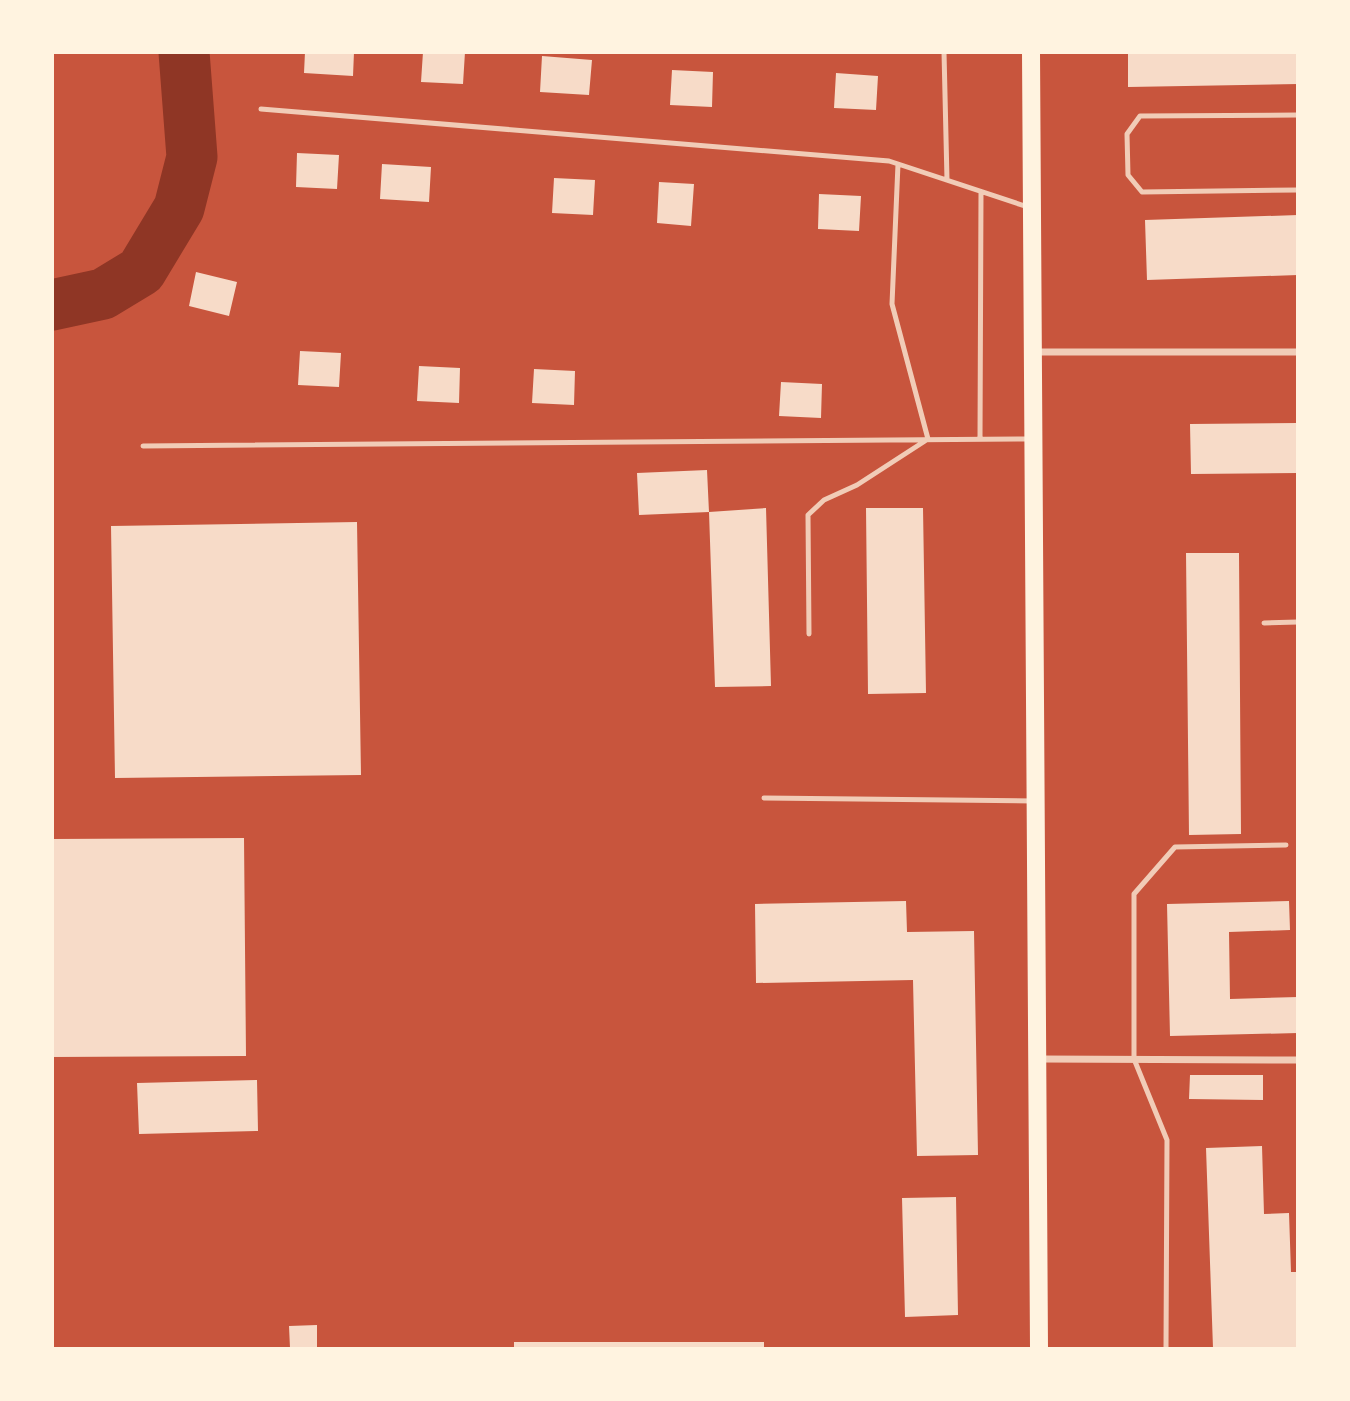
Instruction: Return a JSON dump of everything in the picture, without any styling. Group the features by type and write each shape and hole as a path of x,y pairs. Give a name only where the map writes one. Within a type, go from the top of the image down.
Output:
{"main road":[{"path":"1031,52 1039,1349"}],"street":[{"path":"1032,352 1297,352"},
{"path":"1039,1059 1297,1060"}],"lane":[{"path":"944,52 947,180"},
{"path":"261,110 898,164 1031,208"},
{"path":"1297,115 1140,116 1127,134 1128,175 1142,192 1297,190"},
{"path":"898,164 892,304 928,439"},
{"path":"980,439 981,192"},
{"path":"809,634 808,515 824,499 857,485 928,439"},
{"path":"143,446 1033,439"},
{"path":"1264,623 1297,622"},
{"path":"764,798 1037,801"},
{"path":"1166,1349 1167,1140 1134,1059 1133,894 1175,847 1286,845"}],"building":[{"path":"305,52 354,52 353,76 304,73"},
{"path":"423,52 465,52 463,84 421,82"},
{"path":"1128,52 1298,52 1298,84 1128,87"},
{"path":"542,56 592,60 589,95 540,92"},
{"path":"672,70 713,72 712,107 670,105"},
{"path":"836,73 878,76 876,110 834,108"},
{"path":"297,153 339,155 337,189 296,187"},
{"path":"382,164 431,167 429,202 380,199"},
{"path":"554,178 595,180 593,215 552,213"},
{"path":"659,182 694,184 691,226 657,223"},
{"path":"819,194 861,196 859,231 818,229"},
{"path":"1298,215 1298,275 1147,280 1145,220"},
{"path":"196,272 237,282 229,316 189,306"},
{"path":"300,351 341,353 339,387 298,385"},
{"path":"419,366 460,368 459,403 417,401"},
{"path":"534,369 575,371 574,405 532,403"},
{"path":"781,382 822,384 821,418 779,416"},
{"path":"1298,423 1298,473 1191,474 1190,424"},
{"path":"707,470 709,512 639,515 637,473"},
{"path":"766,508 771,686 715,687 709,512"},
{"path":"866,508 923,508 926,693 868,694"},
{"path":"357,522 361,775 115,778 111,526"},
{"path":"1186,553 1239,553 1241,834 1189,835"},
{"path":"244,838 246,1056 52,1057 52,839"},
{"path":"906,901 907,932 974,931 978,1155 917,1156 913,980 756,983 755,904"},
{"path":"1289,901 1290,930 1229,932 1230,999 1298,997 1298,1033 1170,1036 1167,904"},
{"path":"1190,1075 1263,1075 1263,1100 1189,1099"},
{"path":"257,1080 258,1131 139,1134 137,1083"},
{"path":"1262,1146 1264,1214 1289,1213 1291,1272 1298,1272 1298,1348 1213,1348 1206,1148"},
{"path":"956,1197 958,1315 905,1317 902,1198"},
{"path":"317,1325 317,1348 290,1348 289,1326"},
{"path":"514,1342 764,1342 764,1348 514,1348"}],"waterway":[{"path":"52,305 103,294 141,271 179,208 192,157 184,52"}]}
